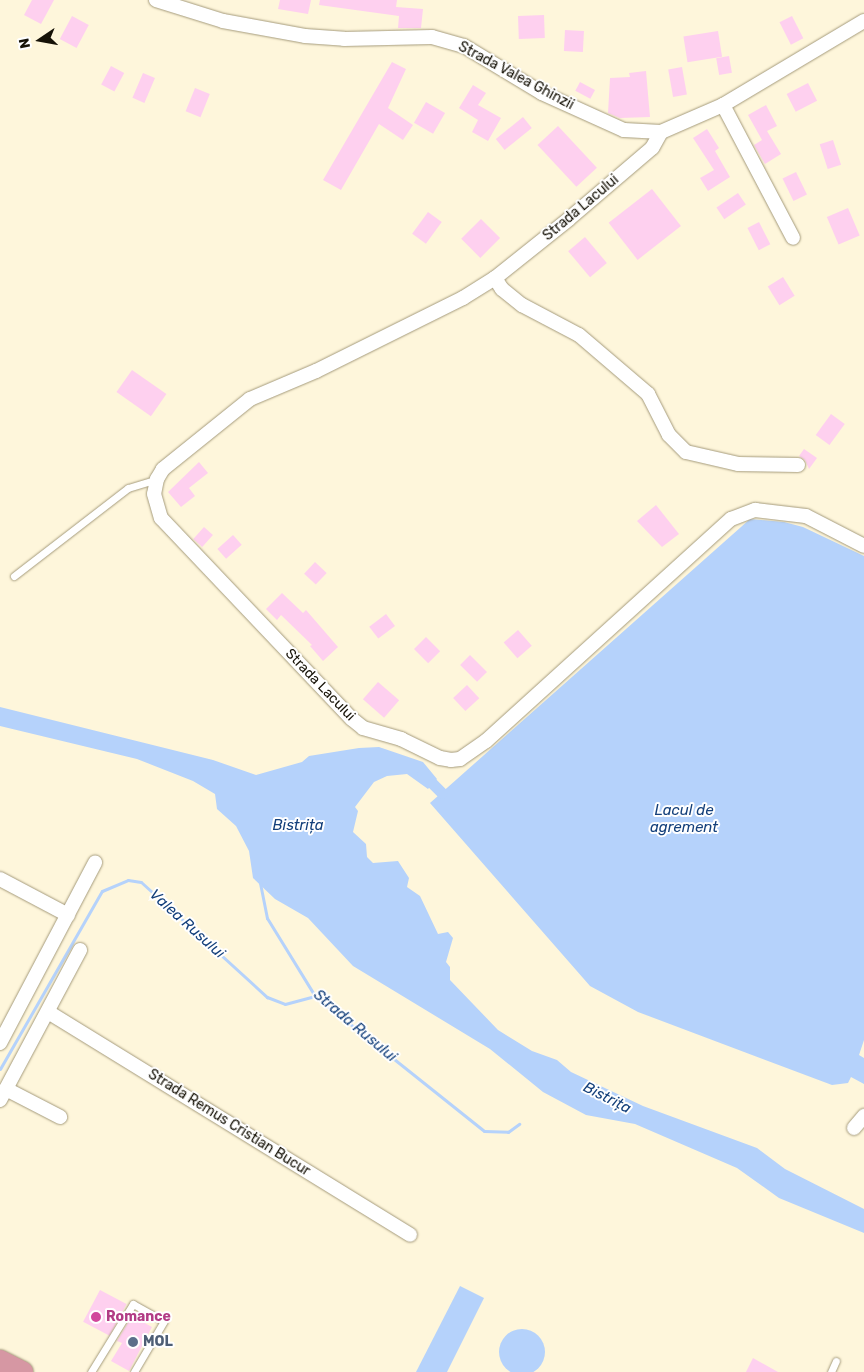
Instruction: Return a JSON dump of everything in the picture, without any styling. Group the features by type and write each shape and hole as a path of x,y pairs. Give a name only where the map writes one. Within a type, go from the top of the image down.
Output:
{"highway":[{"path":"0,1361 22,1372"}],"street":[{"name":"Strada Valea Ghinzii","path":"156,0 223,21 305,36 344,39 432,37 464,46 542,93 624,130 661,132 723,106 864,21"},
{"path":"723,106 792,238"},
{"name":"Strada Lacului","path":"661,132 645,153 569,220 495,278 463,298 316,370 250,399 170,462 156,479 154,494 167,527 352,719 363,728 402,739 440,758 451,760 460,759 486,741 731,519 755,510 806,516 864,546"},
{"path":"495,278 502,289 522,305 579,335 648,394 669,435 686,452 738,464 798,465"},
{"path":"0,1043 95,863"},
{"path":"0,879 68,915"},
{"path":"60,1116 3,1095 80,950"},
{"name":"Strada Remus Cristian Bucur","path":"48,1012 410,1235"},
{"path":"854,1128 864,1116"}],"lane":[{"path":"14,576 128,488 156,479"},
{"path":"91,1372 133,1304 164,1321 134,1372"},
{"path":"831,1372 836,1361"}],"water":[{"name":"Lacul de agrement","path":"750,519 784,522 803,527 864,556 864,1040 859,1055 864,1058 864,1084 851,1077 848,1083 832,1085 638,1012 590,986 430,803"},
{"name":"Bistrița","path":"0,707 213,760 256,775 302,762 309,756 359,748 379,747 423,762 437,779 428,789 407,774 387,776 374,782 355,807 358,811 353,832 366,844 367,857 373,863 398,861 409,878 407,887 420,896 438,934 448,932 453,938 446,962 450,967 450,980 498,1030 532,1051 557,1060 571,1072 643,1106 757,1148 785,1169 864,1209 864,1233 779,1198 737,1168 635,1124 586,1115 543,1092 490,1049 353,966 308,918 275,899 253,878 249,851 236,826 217,809 215,794 193,781 137,759 0,726"},
{"path":"460,1286 484,1298 447,1372 416,1372"},
{"path":"527,1329 539,1335 544,1343 544,1361 539,1369 531,1374 517,1375 505,1369 500,1361 499,1347 505,1335 513,1330"}],"building":[{"path":"32,0 54,0 41,24 24,15"},
{"path":"280,0 311,0 308,14 278,9"},
{"path":"320,0 397,0 396,7 423,9 421,28 398,28 399,16 319,5"},
{"path":"544,15 545,38 519,39 518,16"},
{"path":"72,16 89,25 77,48 60,39"},
{"path":"792,16 803,38 791,45 780,22"},
{"path":"565,30 584,31 583,52 564,51"},
{"path":"718,31 722,57 687,62 683,36"},
{"path":"729,56 732,73 719,75 716,58"},
{"path":"392,62 406,69 388,108 413,125 403,140 379,124 341,190 323,180"},
{"path":"111,66 124,73 114,92 101,85"},
{"path":"682,67 687,95 673,97 668,69"},
{"path":"646,71 650,117 620,118 608,113 610,78 630,77 629,73"},
{"path":"143,73 155,78 144,103 132,98"},
{"path":"580,82 595,90 590,99 575,91"},
{"path":"808,83 817,101 796,112 787,94"},
{"path":"473,85 486,93 478,105 501,118 488,141 472,132 478,120 459,108"},
{"path":"195,88 210,94 200,117 186,111"},
{"path":"426,102 445,113 433,134 414,123"},
{"path":"766,105 777,126 767,131 781,154 765,164 754,145 762,140 748,115"},
{"path":"523,117 532,128 505,150 496,139"},
{"path":"558,126 597,168 576,187 538,145"},
{"path":"707,129 719,148 715,151 730,177 708,191 700,178 714,170 693,138"},
{"path":"833,140 841,165 828,169 820,144"},
{"path":"796,172 807,194 793,201 783,179"},
{"path":"652,189 681,226 638,260 609,223"},
{"path":"738,193 746,205 724,219 716,208"},
{"path":"848,208 860,236 839,245 827,217"},
{"path":"428,212 442,222 426,244 412,234"},
{"path":"481,219 500,238 480,258 461,239"},
{"path":"759,222 770,244 759,250 747,228"},
{"path":"585,237 607,263 590,277 568,251"},
{"path":"783,277 795,296 779,305 768,287"},
{"path":"132,370 166,394 151,416 117,392"},
{"path":"831,414 845,424 829,445 816,435"},
{"path":"804,449 817,458 809,469 805,460 799,456"},
{"path":"199,462 208,473 189,488 195,496 181,507 168,492"},
{"path":"656,505 679,534 662,547 637,521"},
{"path":"204,527 213,535 202,547 193,539"},
{"path":"233,535 242,545 226,559 217,549"},
{"path":"315,562 327,573 316,585 304,574"},
{"path":"282,593 303,613 306,610 338,647 323,661 310,646 312,645 281,615 277,620 266,609"},
{"path":"386,614 395,626 378,639 369,627"},
{"path":"518,630 532,646 517,658 504,642"},
{"path":"426,637 440,651 428,663 414,649"},
{"path":"470,655 487,672 477,682 460,665"},
{"path":"378,682 399,700 384,718 363,699"},
{"path":"467,685 479,698 465,711 453,698"},
{"path":"100,1290 126,1304 110,1336 83,1322"},
{"name":"MOL","path":"132,1316 152,1327 129,1371 111,1361 122,1343 117,1341"},
{"path":"753,1358 778,1372 746,1372"}],"waterway":[{"path":"422,773 442,793"},
{"name":"Strada Rusului","path":"259,878 267,918 315,996 484,1131 508,1132 519,1124"},
{"name":"Valea Rusului","path":"0,1069 102,891 128,880 141,882 267,997 285,1004 315,996"}],"place":[{"name":"Romance","path":"96,1317"},
{"name":"MOL","path":"133,1342"}]}
